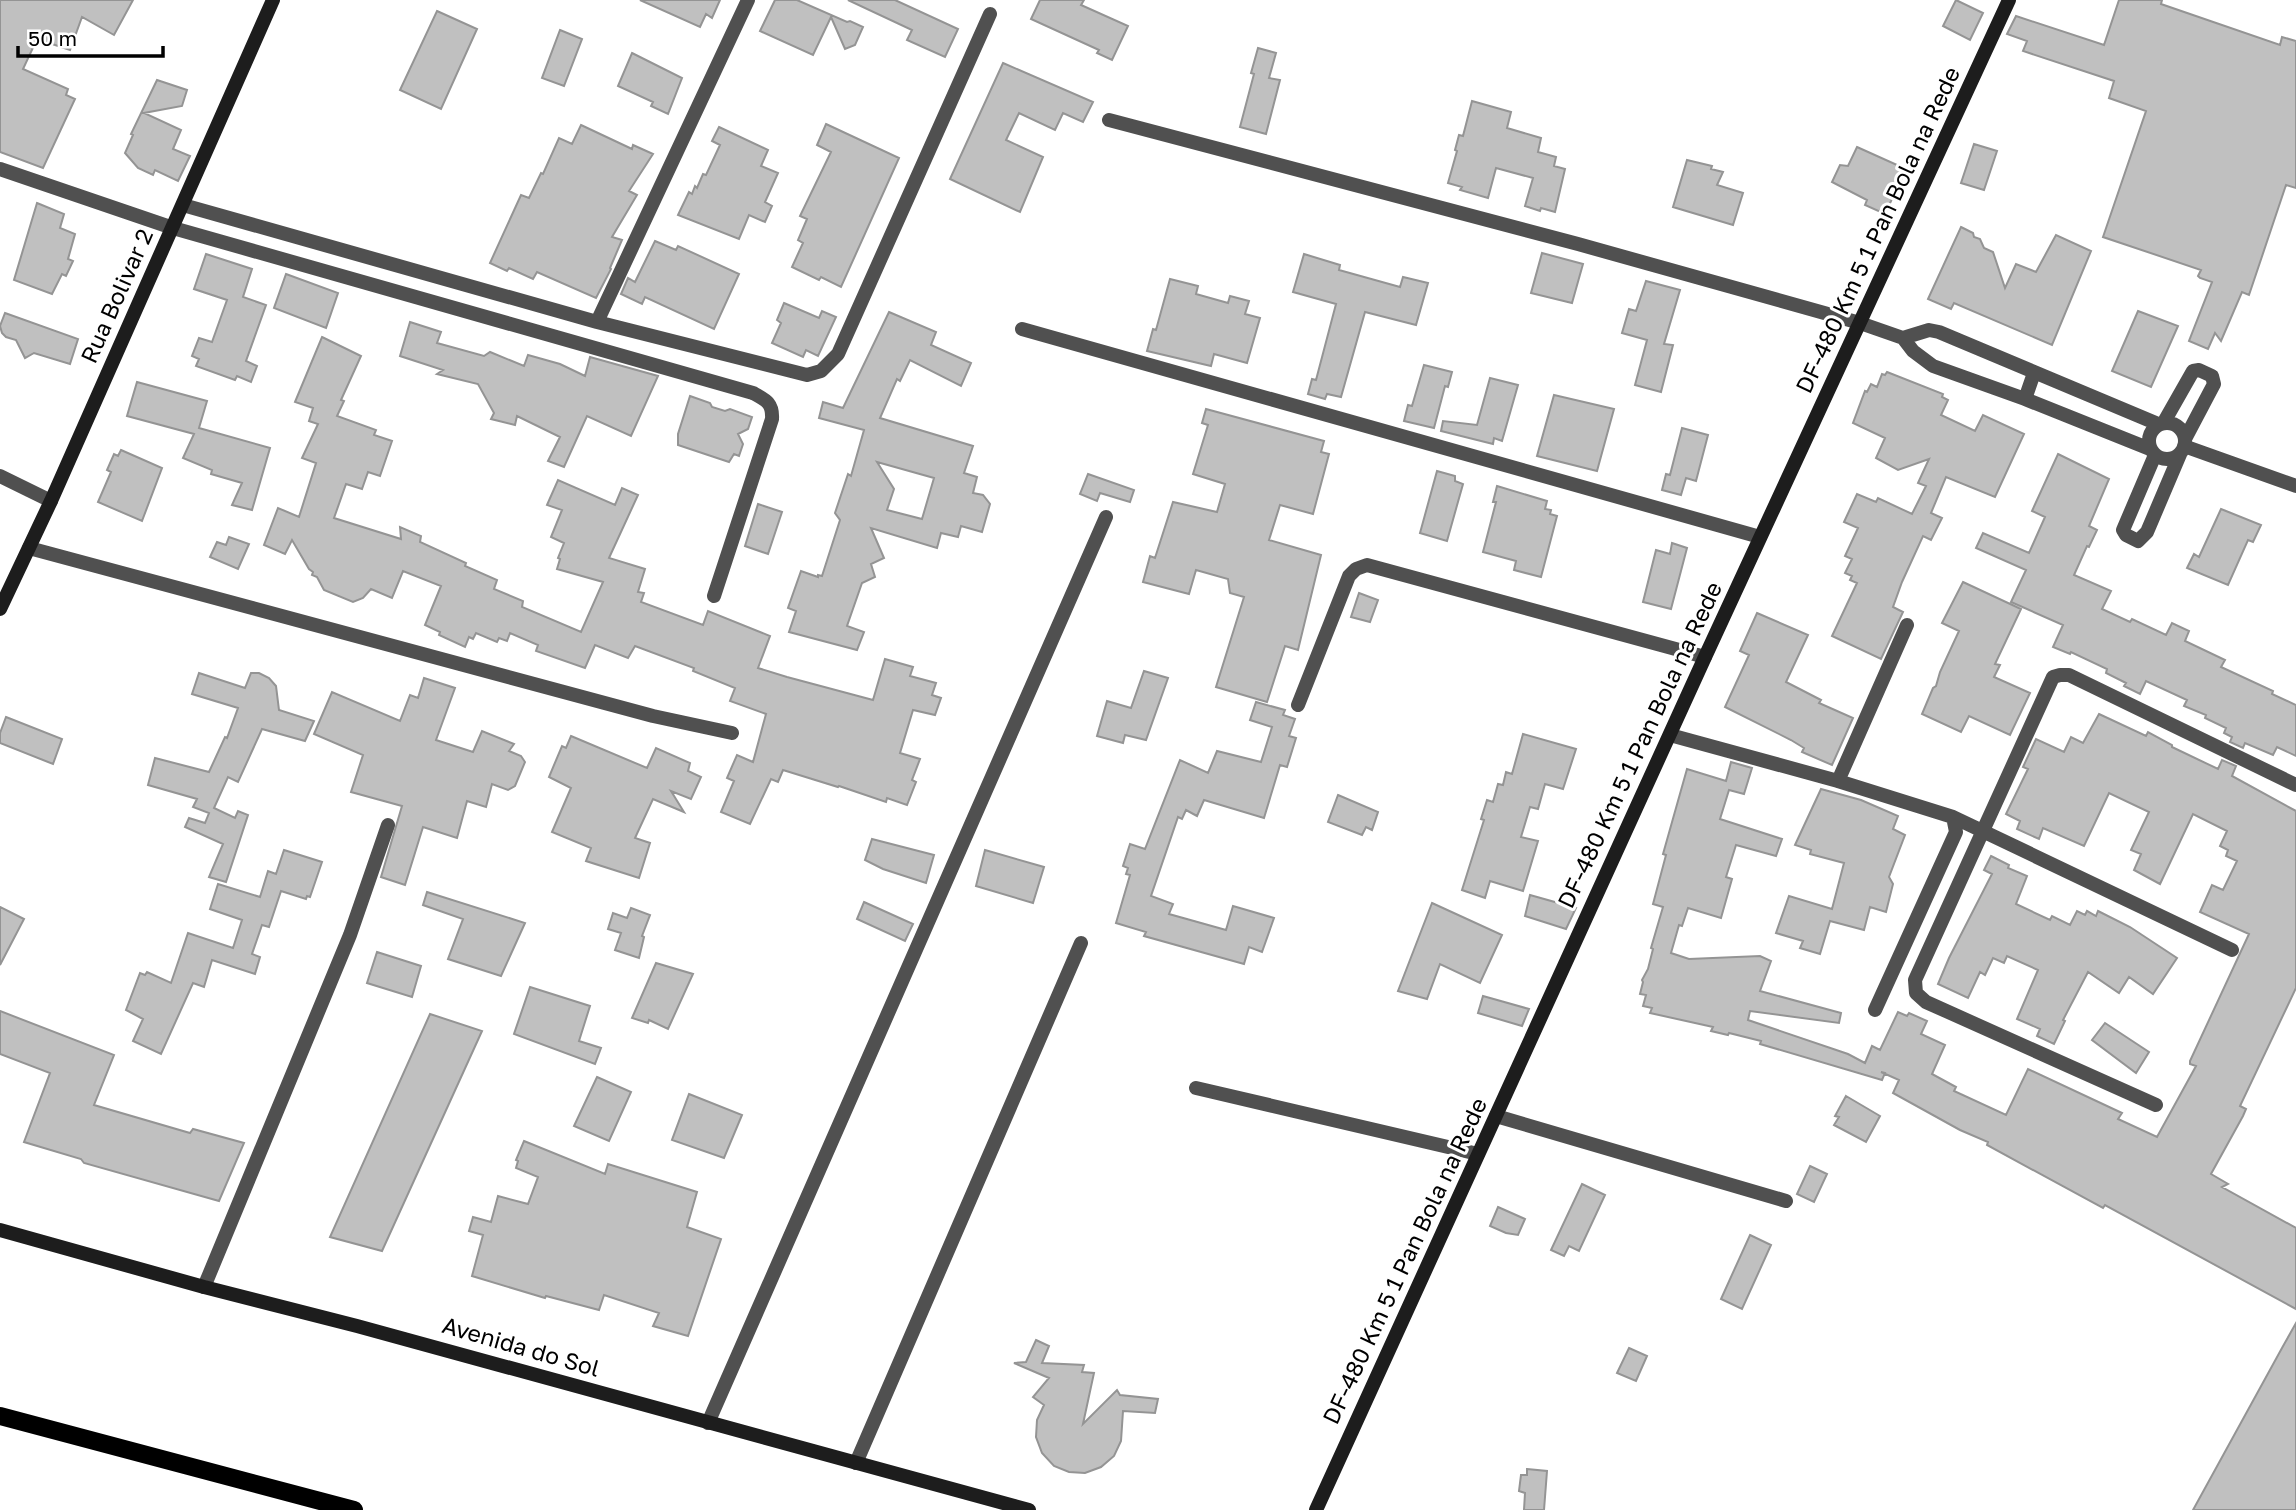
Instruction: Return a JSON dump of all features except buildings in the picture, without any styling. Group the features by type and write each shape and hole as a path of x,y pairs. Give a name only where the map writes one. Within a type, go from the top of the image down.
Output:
{"main road":[{"path":"0,1416 354,1510"}],"street":[{"name":"Rua Bolivar 2","path":"0,609 4,589 29,548 51,501 273,0"},
{"path":"597,322 748,0"},
{"name":"DF-480 Km 5 1 Pan Bola na Rede","path":"1316,1510 1760,537 2009,0"},
{"path":"183,205 597,322 807,375 821,370 838,354 990,14"},
{"path":"1109,120 1565,240 1860,323 1903,338 1913,351 1933,366 2025,399 2168,459 2183,446"},
{"path":"0,169 173,228 767,400 772,410 772,419 714,596"},
{"path":"1022,330 1760,537"},
{"path":"1903,338 1929,330 1939,332 2161,423 2178,426 2183,446"},
{"path":"2199,370 2212,376 2214,384 2183,446 2147,533 2138,541 2126,535 2123,530 2153,452 2149,435 2161,423 2193,371 2199,370"},
{"path":"2025,399 2034,373"},
{"path":"2183,446 2296,486"},
{"path":"0,476 51,501"},
{"path":"708,1423 1107,517"},
{"path":"29,548 653,716 732,733"},
{"path":"1298,705 1349,576 1356,569 1367,565 1705,657"},
{"path":"1838,781 1907,625"},
{"path":"2156,1105 1926,1002 1916,993 1915,980 2053,677 2068,676 2296,785"},
{"path":"1670,735 1838,781 1953,817 2232,950"},
{"path":"1875,1010 1956,832 1953,817"},
{"path":"204,1287 350,935 387,825"},
{"path":"856,1463 1081,943"},
{"path":"1196,1088 1478,1154"},
{"path":"1496,1116 1786,1201"},
{"name":"Avenida do Sol","path":"0,1230 1029,1510"}]}
